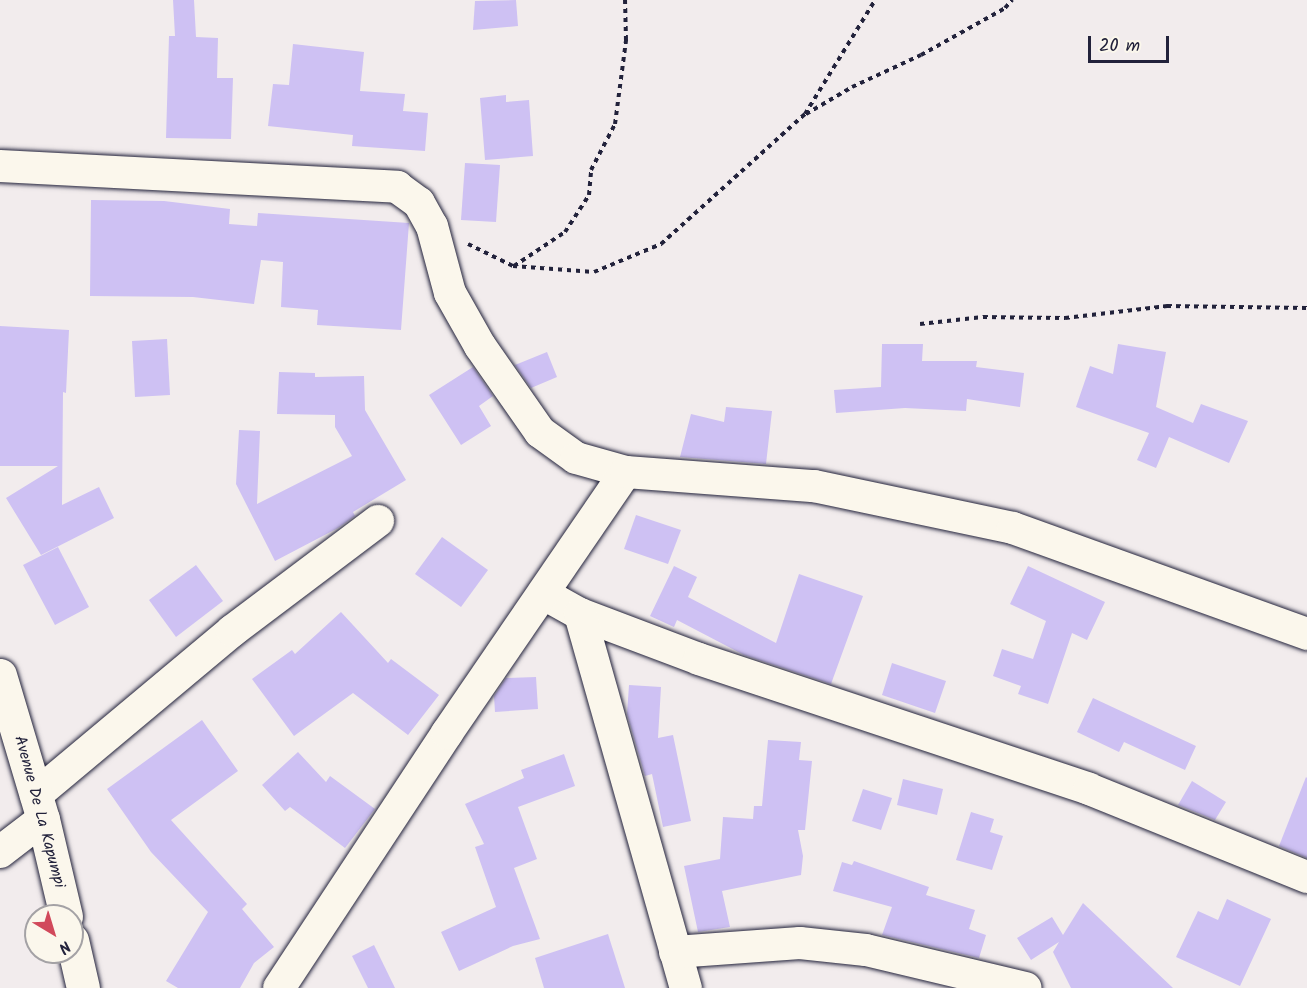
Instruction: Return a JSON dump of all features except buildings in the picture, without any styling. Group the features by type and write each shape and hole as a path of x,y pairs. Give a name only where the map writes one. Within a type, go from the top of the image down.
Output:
{"main road":[{"name":"Avenue De La Kapumpi","path":"0,675 40,807 63,904"},
{"path":"78,964 83,988"}],"street":[{"path":"0,166 397,187 418,202 432,226 450,293 480,346 540,432 576,458 626,472 814,486 1013,528 1307,634"},
{"path":"279,988 447,733 626,472"},
{"path":"0,852 40,807 232,631 378,521"},
{"path":"544,594 580,614 699,659 1089,789 1307,877"},
{"path":"580,614 686,988"},
{"path":"675,952 800,943 855,949 1026,988"}],"path":[{"path":"513,266 565,232 589,195 591,170 615,124 626,40 625,0"},
{"path":"805,114 875,0"},
{"path":"432,226 513,266 594,272 661,244 805,114 852,87 921,56 1005,8 1012,0"},
{"path":"920,324 983,317 1065,318 1167,306 1307,308"}]}
